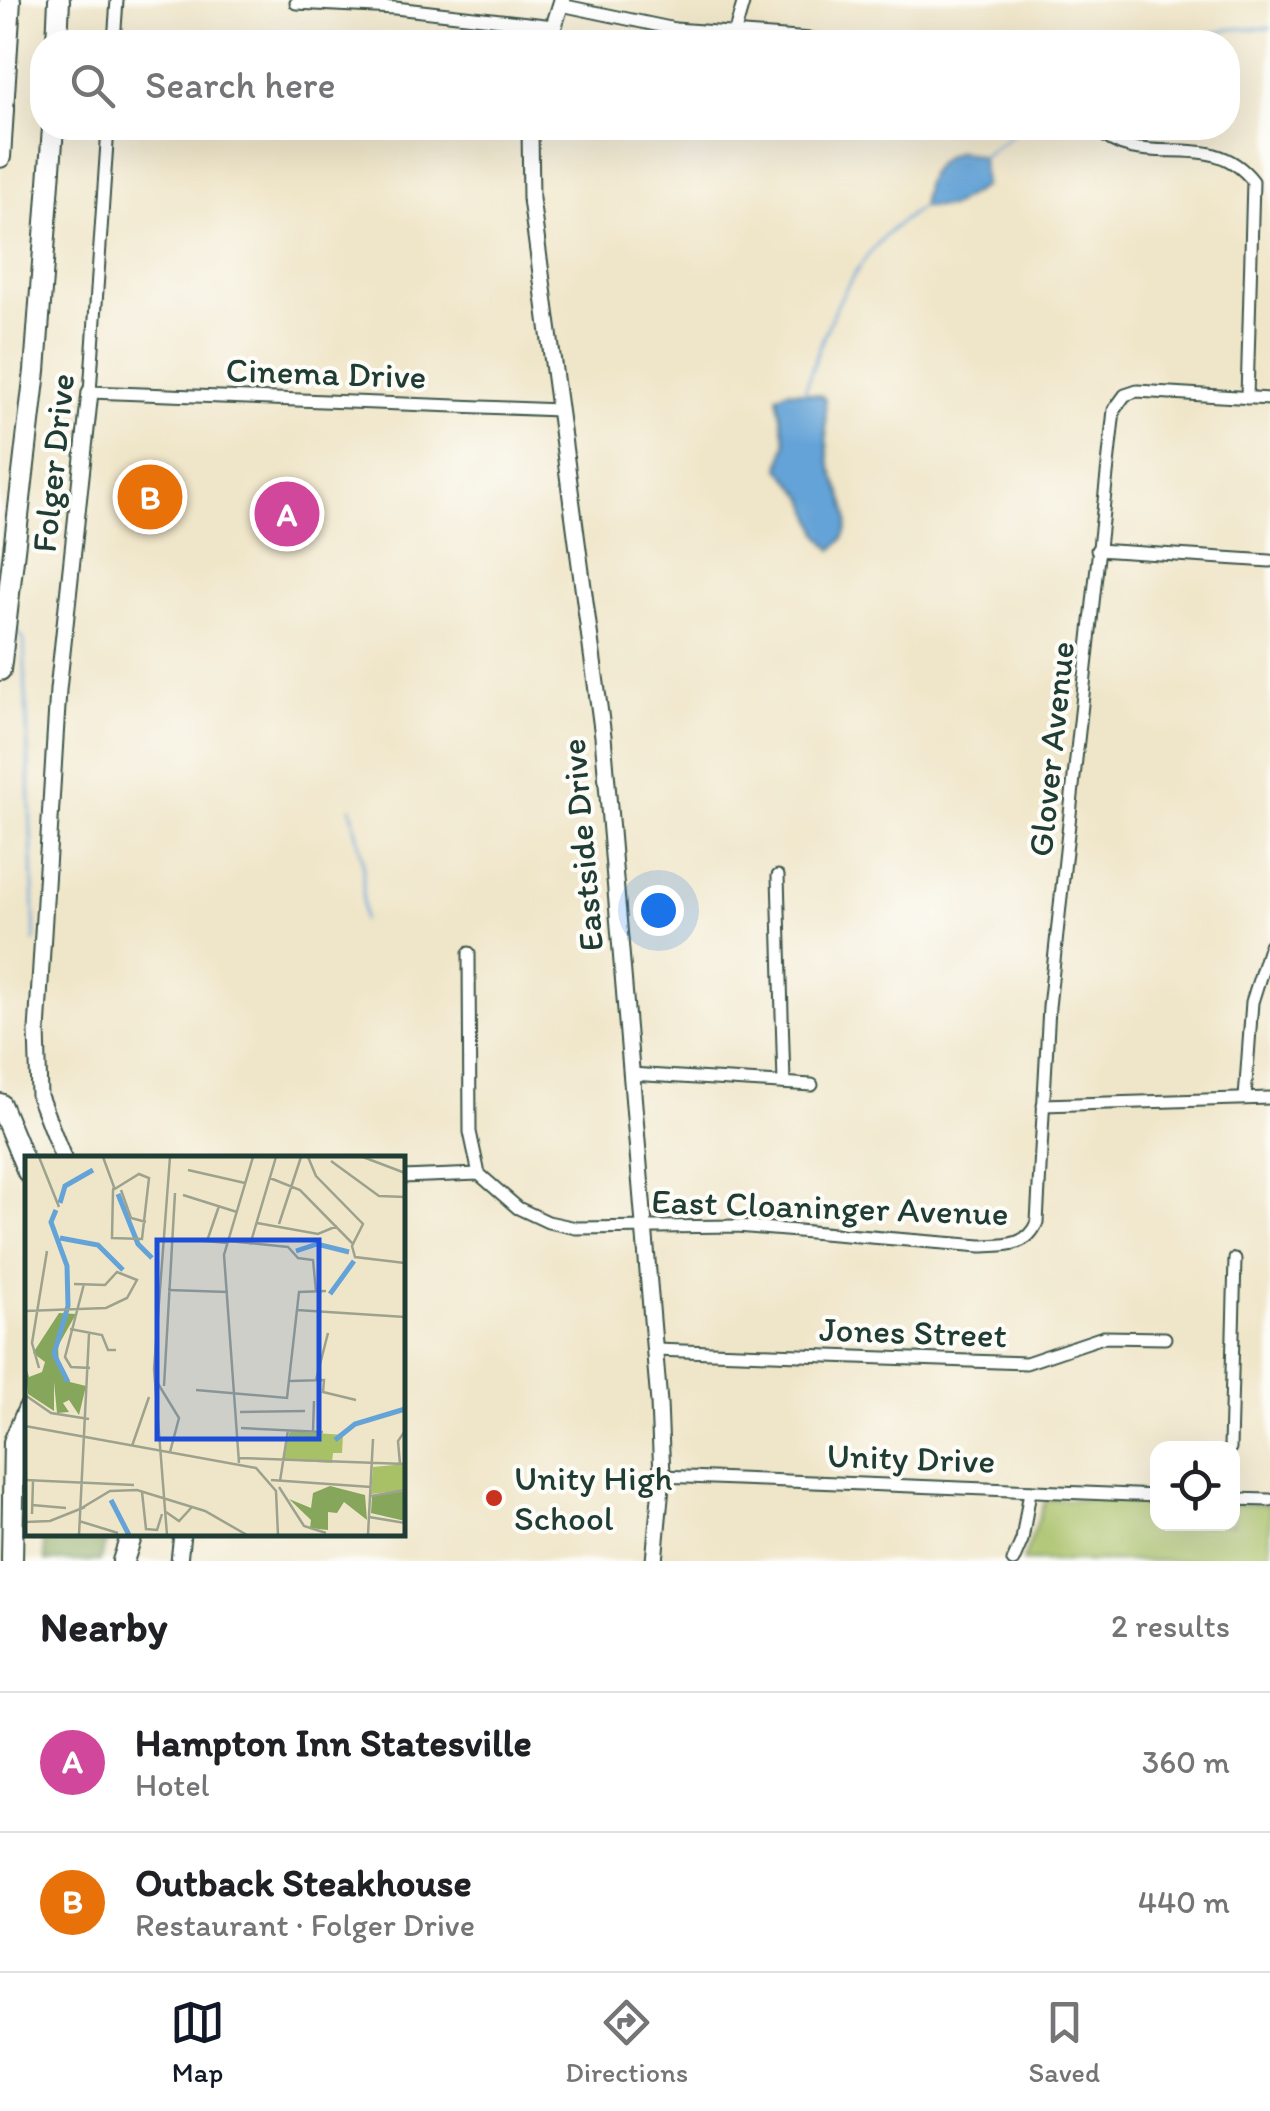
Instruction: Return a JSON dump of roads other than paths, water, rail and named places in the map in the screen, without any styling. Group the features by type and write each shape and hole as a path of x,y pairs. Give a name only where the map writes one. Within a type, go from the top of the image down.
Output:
{"highway":[{"path":"0,158 10,0"},
{"path":"58,30 59,0"},
{"path":"0,670 35,371 52,140"},
{"path":"0,1104 25,1165"},
{"path":"12,1561 14,1442 25,1417"},
{"path":"0,1438 12,1561"},
{"path":"123,1561 131,1536"},
{"path":"136,1561 144,1536"}],"street":[{"path":"115,30 117,0"},
{"path":"735,30 744,0"},
{"path":"553,30 561,2 675,30"},
{"path":"296,3 396,4 531,30"},
{"name":"Folger Drive","path":"62,1156 39,1096 37,1032 56,719 90,392 107,140"},
{"name":"Eastside Drive","path":"530,140 531,199 603,736 662,1476 654,1561"},
{"path":"1113,140 1121,146 1225,156 1254,181 1247,398 1270,399"},
{"name":"Glover Avenue","path":"1043,1105 1049,1007 1109,427 1119,401 1137,391 1247,398"},
{"name":"Cinema Drive","path":"90,392 560,410"},
{"path":"1098,550 1270,561"},
{"path":"778,876 784,1084"},
{"path":"1245,1098 1252,1002 1270,945"},
{"path":"405,1178 479,1174 470,1132 469,953"},
{"path":"630,1074 812,1085"},
{"path":"1043,1105 1270,1098"},
{"name":"East Cloaninger Avenue","path":"479,1174 497,1194 548,1222 576,1228 645,1226 829,1232 980,1246 1023,1242 1037,1222 1043,1105"},
{"path":"1230,1441 1236,1260"},
{"name":"Jones Street","path":"654,1350 1026,1363 1103,1337 1165,1338"},
{"name":"Unity Drive","path":"662,1476 1150,1496"},
{"path":"1013,1561 1022,1540 1030,1490"},
{"path":"1240,1498 1270,1500"},
{"path":"178,1561 182,1536"}],"water":[{"path":"959,151 982,157 984,186 950,207 922,207 931,172 942,159"},
{"path":"788,390 822,396 825,400 828,456 848,519 842,540 832,550 819,534 806,499 780,468 786,443 777,396"}],"waterway":[{"path":"1228,30 1270,28"},
{"path":"982,157 1004,140"},
{"path":"804,394 822,340 846,288 878,243 922,207"},
{"path":"15,628 24,640 35,942"},
{"path":"351,808 363,862 363,920"}],"place":[{"name":"Outback Steakhouse","path":"150,497"},
{"name":"Hampton Inn Statesville","path":"287,514"},
{"name":"Unity High School","path":"494,1498"}]}
